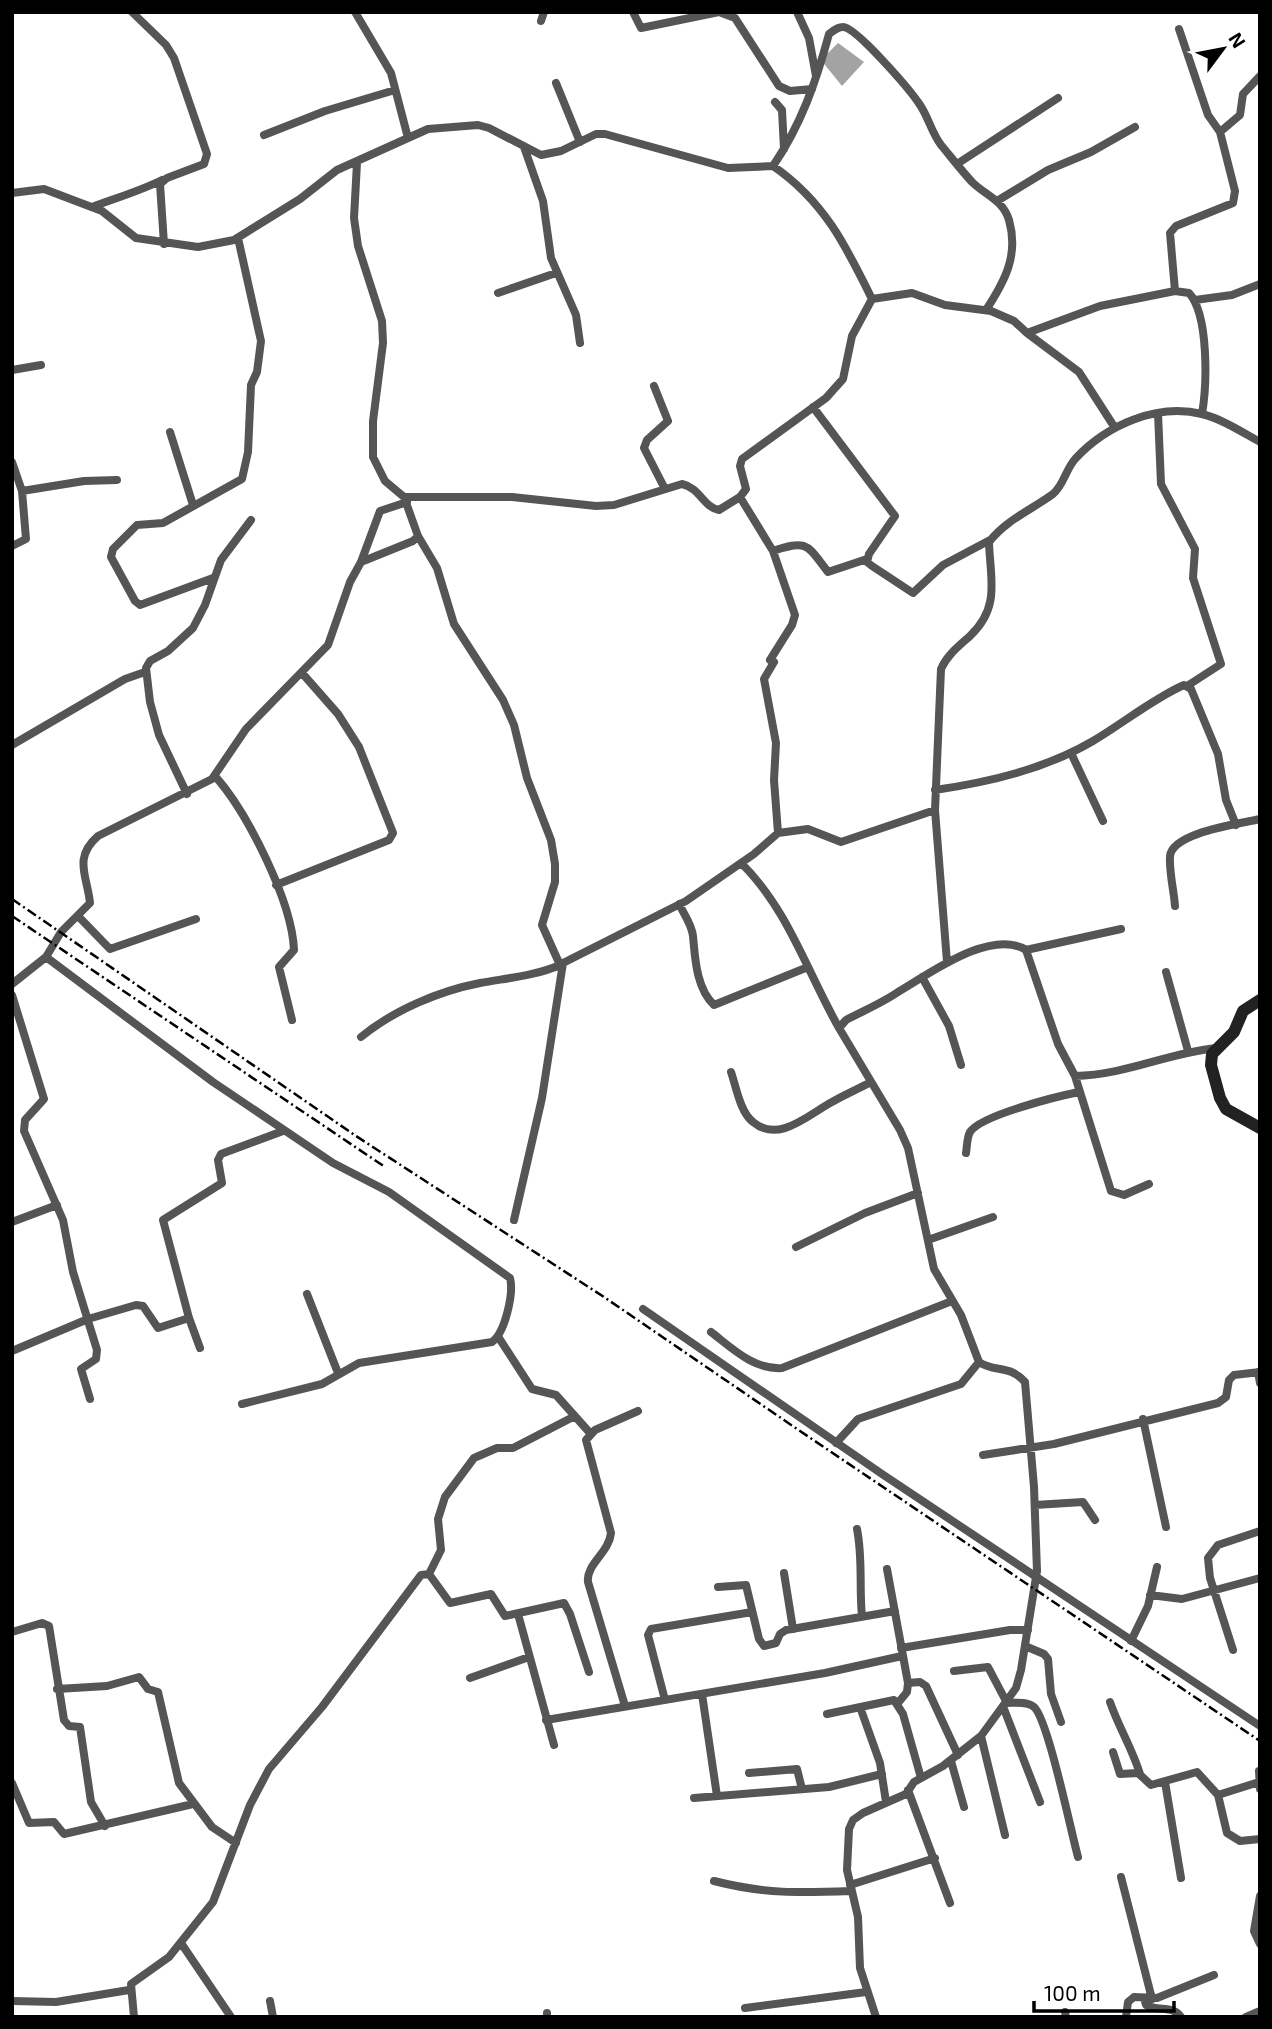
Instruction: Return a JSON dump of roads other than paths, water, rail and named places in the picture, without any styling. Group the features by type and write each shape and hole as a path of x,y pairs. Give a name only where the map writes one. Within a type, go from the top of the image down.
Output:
{"street":[{"path":"92,206 139,188 148,189 162,180 204,164 207,154 174,58 166,46 132,12"},
{"path":"355,12 385,58 408,138"},
{"path":"634,12 641,28 719,12 736,18 779,86 790,91 812,89"},
{"path":"797,12 809,38 817,79"},
{"path":"773,166 799,125 817,79 829,34 840,27 846,27 872,49 918,100 934,135 973,183 997,201 1008,218 1011,232 1010,269 992,312"},
{"path":"1175,291 1171,230 1227,208 1236,197 1220,132 1208,115 1179,29"},
{"path":"1220,132 1240,115 1243,94 1260,76"},
{"path":"556,83 580,142"},
{"path":"264,135 325,111 396,90"},
{"path":"957,164 1058,98"},
{"path":"775,102 782,110 784,149"},
{"path":"12,193 44,189 102,211 127,234 164,244 198,247 238,238 300,199 337,170 408,138 443,126 478,125 507,134 524,147 541,155 600,133 727,168 773,166 791,180 838,231 872,299"},
{"path":"997,201 1048,170 1091,152 1135,127"},
{"path":"524,147 543,201 551,258 576,315 580,343"},
{"path":"357,163 354,218 358,246 382,321 383,342 373,421 373,457 385,481 405,499 418,536 437,569 454,624 491,680 514,725 527,778 551,841 555,882 542,925 560,965 551,1053 514,1220"},
{"path":"162,180 160,191 164,244"},
{"path":"213,578 140,605 135,601 111,557 113,549 137,525 163,523 242,479 248,452 251,385 257,372 261,341 238,238"},
{"path":"498,293 556,273"},
{"path":"1195,300 1232,295 1260,284"},
{"path":"1027,333 1100,306 1175,291 1189,293 1200,313 1206,379 1202,414"},
{"path":"872,299 912,293 945,305 992,312 1027,333 1079,372 1115,428"},
{"path":"12,984 46,957 61,932 90,904 82,859 88,845 98,836 218,780 246,729 307,679 328,645 350,582 361,562 380,511 405,499 512,497 596,506 614,505 674,484 691,486 700,492 709,506 719,510 740,497 746,489 740,466 742,459 813,407 843,379 852,336 872,299"},
{"path":"12,370 41,365"},
{"path":"654,386 668,421 647,440 644,448 665,489"},
{"path":"773,551 799,542 807,545 828,572 869,562 895,516 813,407"},
{"path":"869,562 913,593 943,565 990,540 1009,522 1055,492 1074,459 1128,421 1158,413 1202,414 1260,442"},
{"path":"935,790 1007,776 1071,753 1221,664 1193,578 1195,549 1161,484 1158,413"},
{"path":"170,432 193,505"},
{"path":"12,462 22,491 26,539 12,546"},
{"path":"22,491 83,481 117,480"},
{"path":"740,497 773,551 795,615 764,679 776,743 774,780 778,833"},
{"path":"187,794 159,735 145,672 150,661 168,651 192,628 205,605 213,578 228,548 251,520"},
{"path":"361,562 406,544 418,536"},
{"path":"947,962 935,810 941,669 951,653 979,627 991,599 994,584 990,540"},
{"path":"12,745 125,679 145,672"},
{"path":"276,885 388,840 394,833 359,747 338,714 307,679"},
{"path":"1188,686 1218,754 1226,800 1236,824"},
{"path":"1071,753 1103,821"},
{"path":"218,780 230,793 276,885 293,944 291,954 279,967 292,1020"},
{"path":"362,1037 373,1027 439,993 544,973 680,904 741,863 778,833 808,829 841,842 935,810"},
{"path":"1175,906 1171,852 1192,836 1260,819"},
{"path":"741,863 754,876 791,928 839,1028 900,1129 918,1193 934,1269 961,1315 979,1362 986,1367 1011,1370 1025,1382 1035,1505 1037,1576 1021,1670 1006,1706 981,1737 954,1758 920,1778 908,1790 853,1820 847,1847 851,1888 858,1917 862,1979 876,2017"},
{"path":"680,904 692,930 696,968 714,1005 808,968"},
{"path":"78,916 110,949 196,919"},
{"path":"839,1028 846,1020 947,962 996,945 1009,944 1026,950 1121,929"},
{"path":"1026,950 1058,1044 1075,1076 1111,1191 1124,1195 1149,1184"},
{"path":"46,957 139,1030 283,1131 333,1163 389,1192 507,1275 511,1288 499,1338 532,1389 556,1395 590,1433"},
{"path":"1166,972 1188,1051"},
{"path":"922,977 949,1026 961,1065"},
{"path":"12,995 44,1099 25,1120 23,1127 57,1205 97,1356 82,1369 90,1399"},
{"path":"1260,1000 1243,1011 1234,1032 1216,1048 1211,1065 1220,1098 1238,1118 1260,1128"},
{"path":"1075,1076 1122,1071 1188,1051 1216,1048"},
{"path":"731,1072 743,1107 753,1122 764,1128 780,1129 795,1125 871,1082"},
{"path":"966,1153 969,1135 975,1127 1029,1104 1079,1092"},
{"path":"12,1133 23,1127"},
{"path":"200,1348 188,1318 163,1220 222,1183 218,1160 221,1154 283,1131"},
{"path":"796,1247 865,1213 918,1193"},
{"path":"12,1222 57,1205"},
{"path":"928,1240 993,1217"},
{"path":"307,1294 338,1373"},
{"path":"712,1332 751,1362 770,1369 782,1368 952,1301"},
{"path":"12,1351 88,1319 141,1305 158,1328 188,1318"},
{"path":"643,1309 836,1443 1131,1641 1259,1723"},
{"path":"242,1404 323,1384 359,1363 492,1342 499,1338"},
{"path":"836,1443 858,1419 961,1384 979,1362"},
{"path":"982,1455 1030,1447 1218,1403 1226,1397 1229,1380 1234,1376 1259,1372 1260,1383"},
{"path":"590,1433 638,1411"},
{"path":"134,2017 131,1984 169,1957 213,1902 250,1805 269,1769 322,1707 416,1580 429,1574 441,1550 438,1519 444,1497 474,1458 492,1449 513,1448 575,1416"},
{"path":"1143,1419 1166,1527"},
{"path":"590,1433 587,1446 611,1534 608,1547 590,1570 588,1583 625,1706"},
{"path":"1035,1505 1083,1502 1095,1520"},
{"path":"857,1529 863,1563 860,1594 862,1617"},
{"path":"1233,1650 1208,1565 1210,1553 1218,1545 1260,1531"},
{"path":"1131,1641 1150,1595 1157,1567"},
{"path":"887,1569 908,1683 907,1692 898,1703"},
{"path":"784,1573 793,1629"},
{"path":"429,1574 450,1603 491,1594 505,1616 564,1603 589,1672"},
{"path":"1150,1595 1182,1599 1260,1578"},
{"path":"718,1587 744,1583 759,1639 764,1646 776,1643 783,1631 895,1611"},
{"path":"665,1700 648,1635 651,1629 752,1612"},
{"path":"518,1614 554,1745"},
{"path":"12,1632 41,1623 49,1626 57,1689 66,1724 80,1727 91,1802 105,1826"},
{"path":"546,1720 825,1674 901,1652 1010,1630 1028,1630"},
{"path":"1025,1646 1044,1654 1048,1659 1051,1694 1061,1722"},
{"path":"470,1678 529,1657"},
{"path":"954,1671 988,1667 1006,1706 1040,1802"},
{"path":"57,1689 107,1686 142,1678 148,1689 159,1694 174,1770 193,1804 219,1834 236,1843"},
{"path":"908,1683 920,1682 926,1686 954,1758 964,1807"},
{"path":"702,1693 717,1796"},
{"path":"827,1714 890,1699 898,1703 920,1778"},
{"path":"1110,1702 1119,1728 1129,1740 1140,1774 1147,1784 1165,1782 1197,1772 1218,1795 1227,1833 1240,1841 1260,1839"},
{"path":"1006,1706 1027,1704 1037,1712 1077,1857"},
{"path":"860,1707 882,1774 886,1802"},
{"path":"981,1737 1005,1835"},
{"path":"1113,1752 1120,1774 1140,1774"},
{"path":"749,1773 797,1769 802,1789"},
{"path":"1218,1795 1259,1786 1259,1771"},
{"path":"694,1798 829,1787 882,1774"},
{"path":"1165,1782 1181,1878"},
{"path":"12,1783 16,1801 31,1825 54,1822 64,1834 193,1804"},
{"path":"908,1790 950,1903"},
{"path":"714,1881 752,1891 786,1894 851,1888 935,1858"},
{"path":"1121,1877 1148,1998 1146,2005 1151,2008 1171,2009 1181,2017"},
{"path":"1260,1896 1254,1931 1260,1944"},
{"path":"181,1943 231,2017"},
{"path":"1126,2017 1130,1999 1148,1998 1214,1975"},
{"path":"12,2001 56,2002 130,1990"},
{"path":"745,2008 866,1992"},
{"path":"270,2001 273,2017"},
{"path":"1247,2017 1258,2013"}],"railway":[{"path":"12,899 356,1136 604,1297 1260,1741"},
{"path":"12,916 385,1167"}]}
